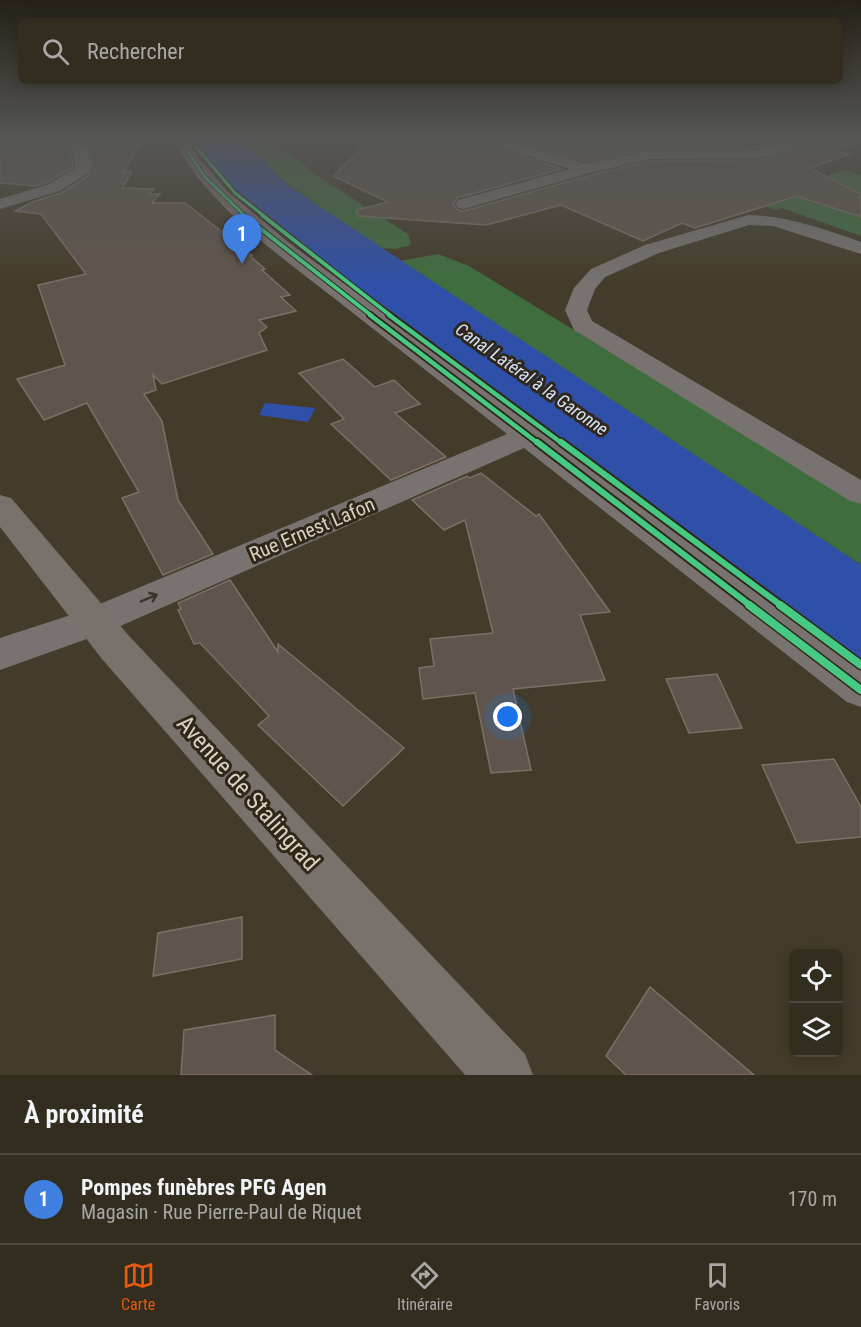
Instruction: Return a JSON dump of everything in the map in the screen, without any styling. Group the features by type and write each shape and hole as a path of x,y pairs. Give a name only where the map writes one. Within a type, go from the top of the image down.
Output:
{"main road":[{"name":"Avenue de Stalingrad","path":"0,505 116,648 504,1075"}],"street":[{"path":"0,204 53,187"},
{"path":"55,187 75,192"},
{"path":"217,187 241,212 319,276 861,690"},
{"path":"464,204 523,187"},
{"path":"861,248 816,232 773,221 748,220 652,249 598,273 585,288 576,310 582,325 861,494"},
{"name":"Rue Ernest Lafon","path":"0,654 96,621 528,436"}],"green space":[{"path":"292,187 335,187 408,234 411,245 395,249 380,248"},
{"path":"796,187 861,187 861,236 782,208 776,210 754,202"},
{"path":"438,254 469,266 636,368 861,495 861,565 400,261"}],"water":[{"name":"Canal Latéral à la Garonne","path":"233,187 291,187 861,565 861,660 341,274"},
{"path":"265,403 315,408 308,422 259,415"}],"building":[{"path":"70,187 154,189 149,194 160,194 152,203 185,203 252,255 250,256 265,269 262,270 290,295 281,297 296,311 259,320 267,327 259,333 267,350 162,384 153,375 156,390 144,394 162,421 178,500 213,554 163,575 122,498 139,492 87,403 44,420 17,379 65,365 38,285 86,274 41,214 15,211 32,202 61,193"},
{"path":"357,187 496,187 457,198 453,205 458,210 464,211 548,187 848,187 861,194 861,217 797,196 695,228 682,223 643,241 561,205 486,225 358,216 357,210 388,202"},
{"path":"343,359 375,387 394,380 420,404 395,413 446,457 391,480 331,424 344,419 299,373"},
{"path":"481,473 536,516 539,514 610,612 580,615 605,680 513,689 531,770 491,773 475,693 423,699 419,668 434,666 430,639 493,633 465,520 444,530 412,500 467,476 470,478"},
{"path":"230,580 278,652 278,644 404,748 343,806 258,725 269,716 200,643 194,644 178,610 181,609 178,603"},
{"path":"717,674 742,728 689,733 666,679"},
{"path":"834,759 861,807 861,837 797,843 762,765"},
{"path":"242,917 242,959 153,976 158,933"},
{"path":"650,987 754,1075 626,1075 606,1056"},
{"path":"275,1015 275,1050 312,1075 181,1075 184,1030"}],"cycle path":[{"path":"215,187 261,230 319,276 861,690"},
{"path":"230,187 353,288 861,665"}],"place":[{"name":"Pompes funèbres PFG Agen","path":"242,264"}]}
